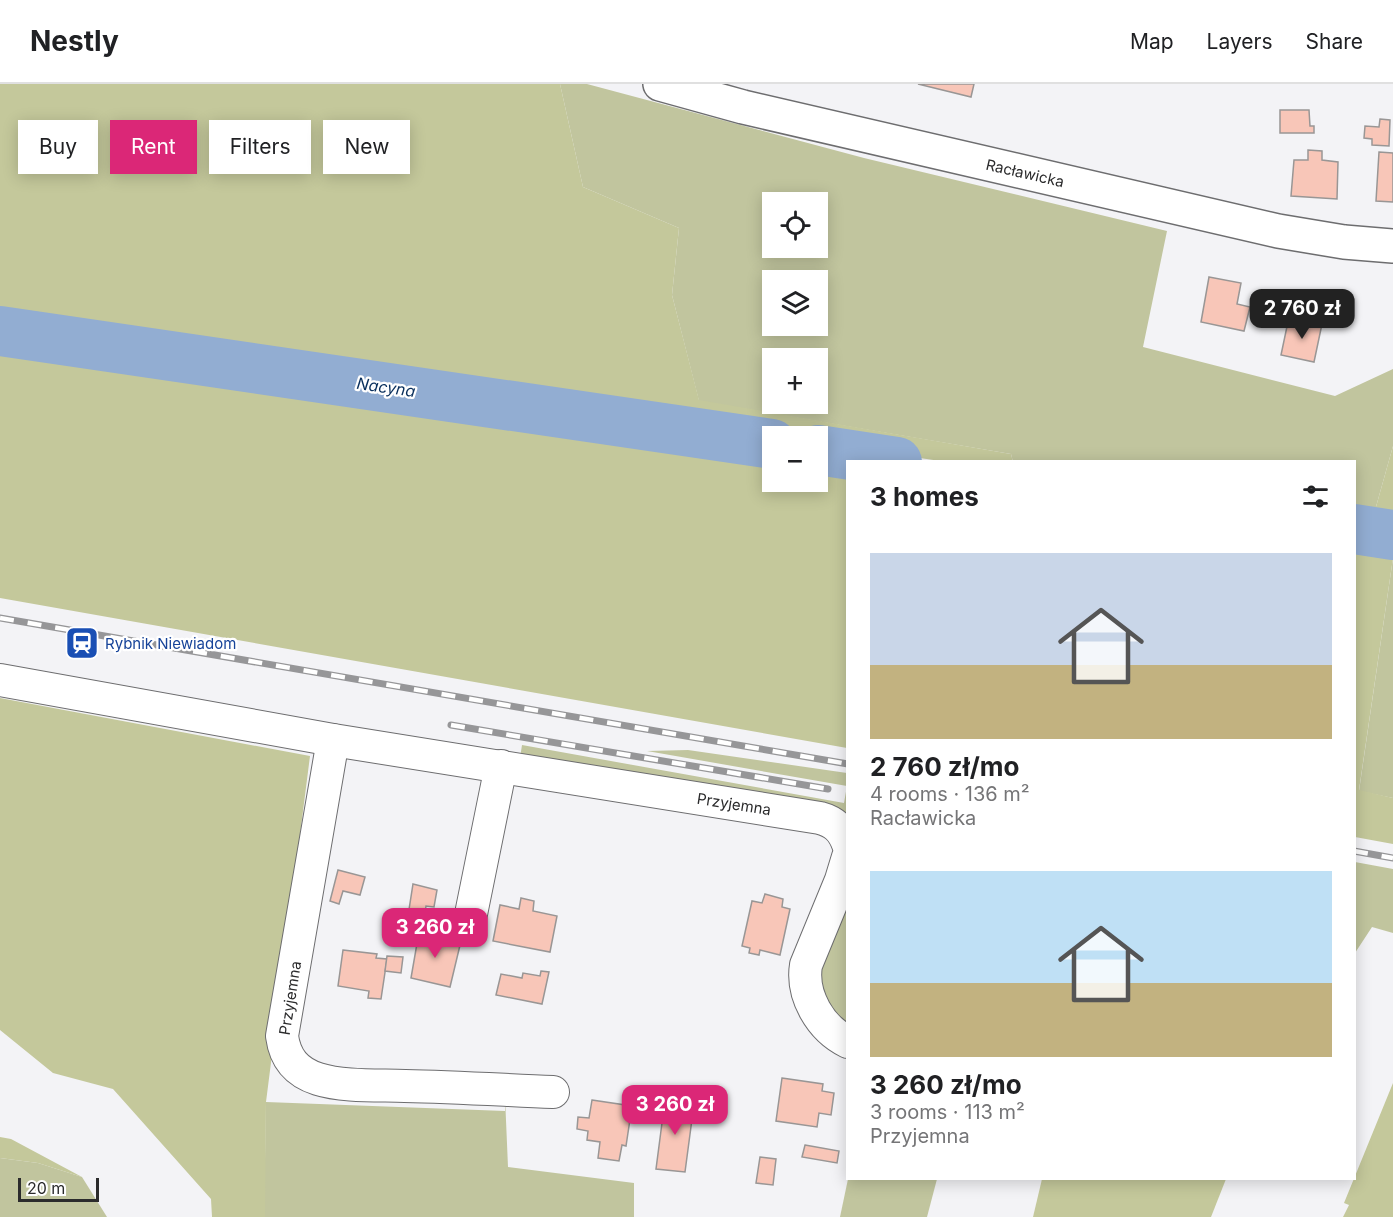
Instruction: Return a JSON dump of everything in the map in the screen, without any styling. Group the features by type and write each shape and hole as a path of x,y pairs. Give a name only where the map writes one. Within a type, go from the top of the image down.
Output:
{"street":[{"name":"Racławicka","path":"660,84 788,117 1278,231 1344,242 1393,246"},
{"name":"Przyjemna","path":"0,680 333,740 820,818 837,826 846,840"},
{"name":"Przyjemna","path":"333,740 282,1036 284,1051 293,1065 319,1080 373,1085 553,1092"},
{"path":"469,924 501,766"},
{"path":"846,864 806,965 805,977 811,1000 821,1020 827,1028 846,1041"}],"green space":[{"path":"0,84 560,84 583,187 679,228 672,295 699,400 762,411 762,414 780,414 1011,454 1012,460 933,460 828,444 828,426 762,426 762,434 0,323"},
{"path":"560,84 587,84 864,158 1167,231 1143,347 1335,396 1393,369 1393,446 1372,521 1356,518 1356,460 1012,460 1011,454 776,414 828,414 828,348 762,348 762,412 699,401 672,295 679,228 583,187"},
{"path":"0,339 762,450 762,492 828,492 828,459 846,462 846,748 0,598"},
{"path":"1393,446 1393,523 1372,521"},
{"path":"1356,536 1393,541 1393,558 1359,790 1393,798 1393,844 1356,837"},
{"path":"1393,558 1393,798 1359,791"},
{"path":"0,698 310,756 266,1102 265,1217 212,1217 211,1199 113,1089 53,1073 0,1030"},
{"path":"522,745 844,803 846,792 846,826 520,758"},
{"path":"688,750 846,773 846,786 647,751"},
{"path":"1356,862 1393,869 1393,933 1372,927 1356,951"},
{"path":"846,886 846,1030 842,1028 813,973"},
{"path":"1393,1083 1393,1217 1343,1217 1349,1205 1344,1203 1353,1180 1356,1180 1356,1174"},
{"path":"505,1097 508,1167 634,1183 634,1217 264,1217 266,1102 505,1111"},
{"path":"0,1137 11,1139 82,1177 38,1163 0,1158"},
{"path":"0,1158 38,1163 82,1177 107,1217 0,1217"},
{"path":"848,1180 937,1180 927,1217 840,1217"},
{"path":"1042,1180 1226,1180 1211,1217 1033,1217"}],"building":[{"path":"918,84 974,84 971,97"},
{"path":"1280,110 1309,110 1310,126 1314,126 1314,133 1280,133"},
{"path":"1380,119 1390,120 1389,146 1372,145 1372,139 1364,138 1365,126 1379,127"},
{"path":"1308,150 1322,151 1322,160 1338,162 1337,199 1291,196 1294,160 1308,160"},
{"path":"1379,152 1393,153 1393,202 1376,201"},
{"path":"1209,277 1241,283 1237,304 1250,307 1244,331 1201,322"},
{"path":"1289,317 1322,324 1314,362 1281,355"},
{"path":"338,870 365,877 360,895 343,891 339,904 330,901"},
{"path":"413,884 437,890 434,907 426,906 424,920 408,916"},
{"path":"765,894 783,899 782,907 790,909 780,955 760,950 759,955 749,953 750,948 742,946 752,901 762,903"},
{"path":"521,898 534,901 533,911 557,916 550,952 493,941 500,905 519,909"},
{"path":"419,932 461,941 450,987 411,978"},
{"path":"343,950 377,954 376,958 387,959 381,999 368,998 369,991 338,986"},
{"path":"387,956 403,957 401,973 385,971"},
{"path":"541,971 549,972 542,1004 496,995 501,974 522,978 523,973 540,976"},
{"path":"782,1078 823,1084 822,1091 834,1093 831,1115 819,1113 817,1127 776,1121"},
{"path":"592,1100 632,1106 626,1146 622,1145 619,1161 598,1158 600,1142 587,1140 588,1131 577,1129 578,1117 589,1118"},
{"path":"665,1100 694,1104 685,1172 656,1169"},
{"path":"805,1145 839,1151 837,1163 802,1157"},
{"path":"760,1157 776,1159 773,1185 756,1183"}],"waterway":[{"name":"Nacyna","path":"0,331 762,443"},
{"name":"Nacyna","path":"828,452 884,460"},
{"name":"Nacyna","path":"1356,529 1393,535"}],"railway":[{"path":"0,618 846,764"},
{"path":"451,725 828,789"},
{"path":"1356,851 1393,858"}],"place":[{"name":"Rybnik Niewiadom","path":"82,643"}]}
